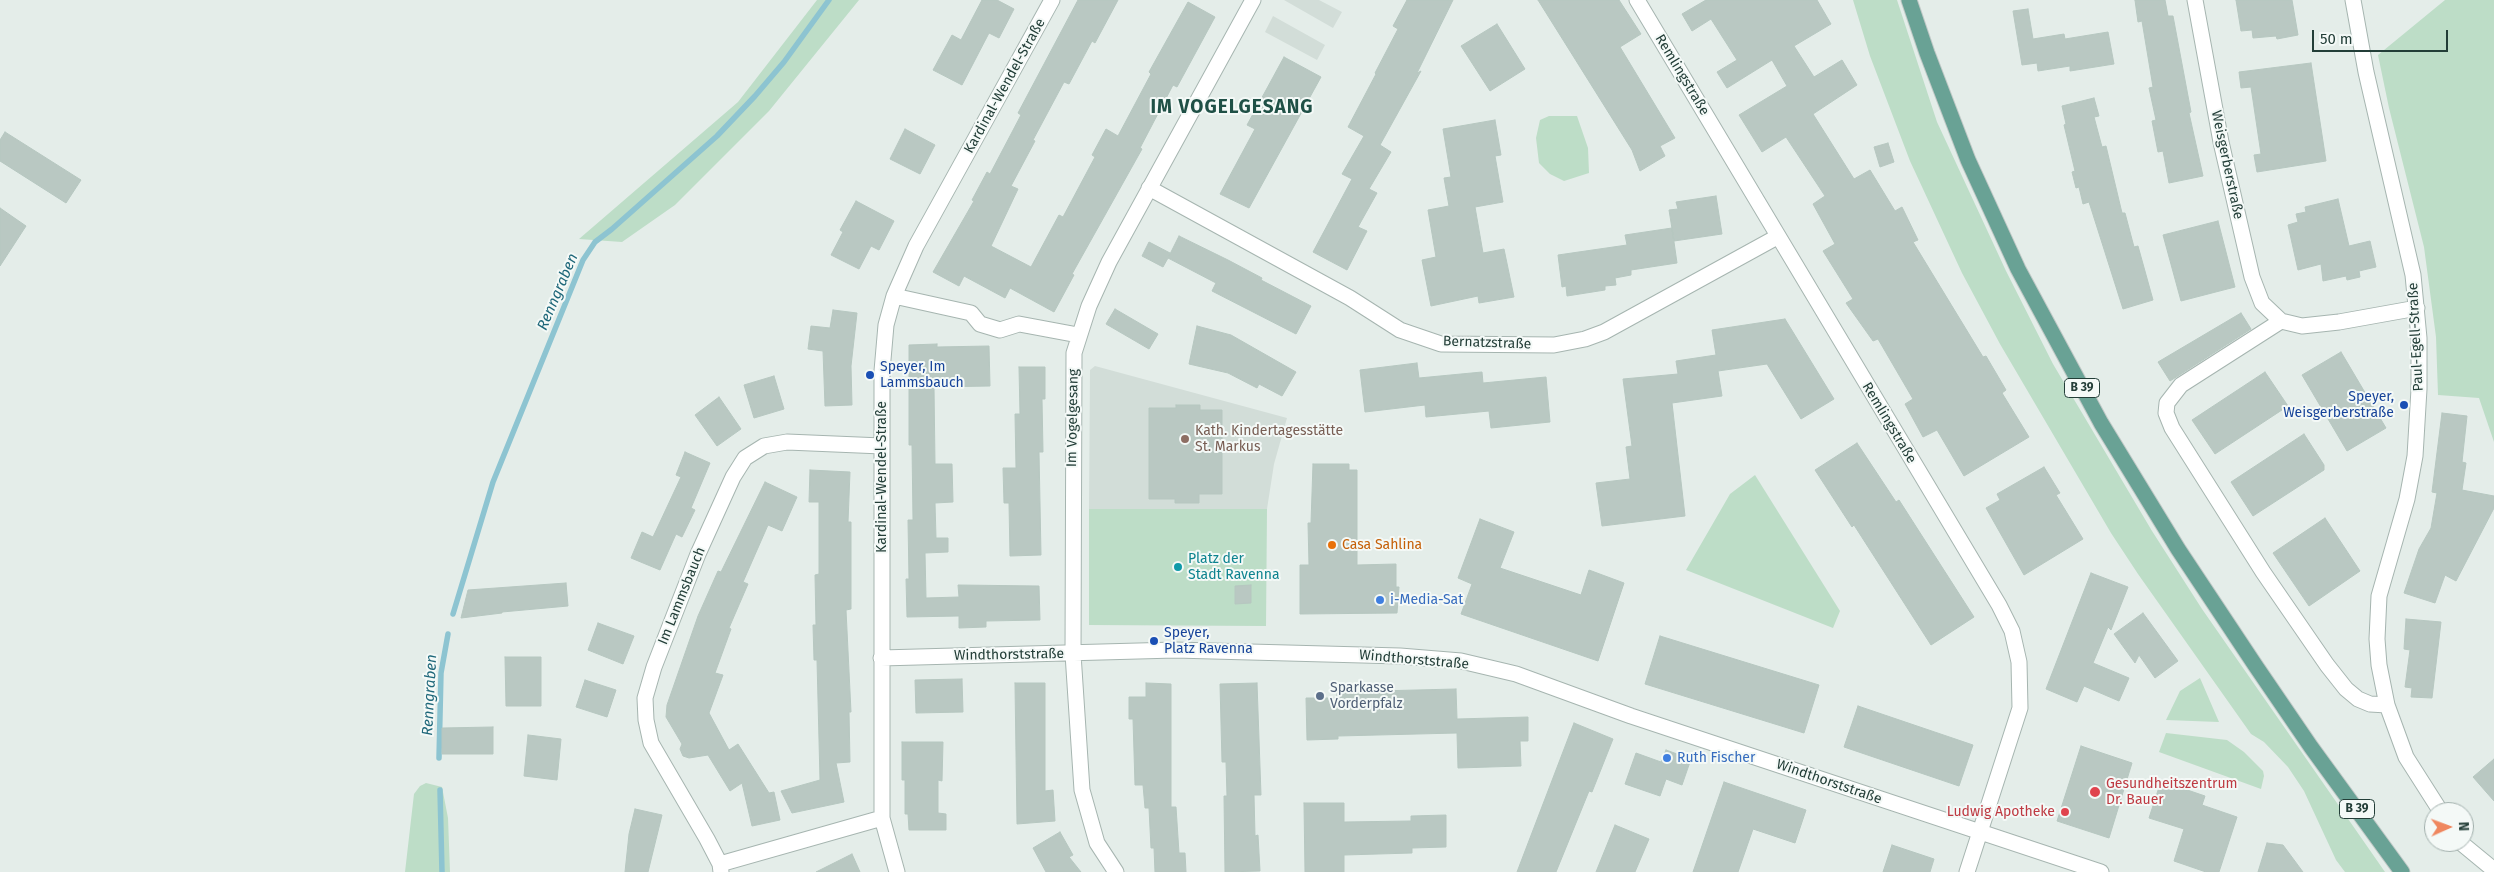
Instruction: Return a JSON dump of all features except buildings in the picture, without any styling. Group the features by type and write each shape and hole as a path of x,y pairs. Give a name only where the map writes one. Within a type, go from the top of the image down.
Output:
{"main road":[{"name":"B 39","path":"1909,0 1926,53 1968,160 2018,269 2101,423 2178,549 2255,665 2311,747 2402,872"}],"street":[{"name":"Kardinal-Wendel-Straße","path":"897,872 882,818 882,371 886,325 894,296 916,246 1052,0"},
{"name":"Im Vogelgesang","path":"1116,872 1098,843 1082,790 1073,654 1074,354 1078,335 1109,262 1253,0"},
{"name":"Remlingstraße","path":"1637,0 1777,237 1999,605 2012,631 2019,662 2020,708 1967,872"},
{"name":"Weisgerberstraße","path":"2195,0 2208,80 2252,277 2262,303 2280,322"},
{"name":"Paul-Egell-Straße","path":"2353,0 2366,72 2408,251 2417,308 2419,388 2413,470 2380,596 2377,639 2387,705 2406,757 2435,802"},
{"name":"Bernatzstraße","path":"1149,188 1350,298 1400,330 1441,344 1554,345 1585,339 1604,332 1777,237"},
{"path":"894,296 971,313 980,324 1000,330 1019,324 1078,335"},
{"path":"2387,705 2370,704 2358,699 2346,689 2326,665 2263,572 2172,428 2166,413 2167,402 2181,385 2280,322 2314,325 2417,308"},
{"name":"Im Lammsbauch","path":"882,446 787,442 764,446 745,458 733,477 698,554 657,658 645,698 646,720 651,743 721,868 882,818"},
{"name":"Windthorststraße","path":"881,658 1175,650 1400,656 1461,661 1516,674 1631,716 2101,872"},
{"path":"2472,852 2494,870"}],"shaded area":[{"path":"1284,0 1319,0 1342,12 1333,28"},
{"path":"1273,16 1325,45 1317,60 1265,32"},
{"name":"Kath. Kindertagesstätte St. Markus","path":"1095,366 1287,418 1274,464 1267,509 1089,509 1090,370"}],"green space":[{"path":"817,0 859,0 769,111 675,205 622,242 579,239 738,102"},
{"path":"1853,0 1897,0 1937,122 2006,271 2053,364 2152,531 2202,609 2385,872 2345,872 2336,860 2304,791 2288,767 2264,742 2251,734 2111,533 2000,344 1962,273 1910,161 1870,56"},
{"path":"2445,0 2494,0 2494,442 2479,398 2438,395 2436,337 2424,247 2389,108 2378,55"},
{"path":"1549,116 1577,116 1588,148 1589,173 1564,181 1550,174 1539,163 1536,138 1540,120"},
{"path":"1755,475 1840,611 1833,628 1686,570 1730,494"},
{"name":"Platz der Stadt Ravenna","path":"1089,509 1267,509 1266,626 1089,625"},
{"path":"2200,678 2219,722 2166,720 2180,691"},
{"path":"2166,733 2227,740 2244,752 2263,771 2264,776 2261,789 2159,752"},
{"path":"426,783 442,787 448,818 450,872 405,872 414,794 420,786"}],"waterway":[{"name":"Renngraben","path":"453,614 493,482 583,260 595,242 717,136 755,96 784,62 829,0"},
{"name":"Renngraben","path":"439,758 441,673 448,634"},
{"name":"Renngraben","path":"440,790 442,872"}],"place":[{"name":"Speyer, Im Lammsbauch","path":"870,375"},
{"name":"Speyer, Weisgerberstraße","path":"2404,405"},
{"name":"Kath. Kindertagesstätte St. Markus","path":"1185,439"},
{"name":"Casa Sahlina","path":"1332,545"},
{"name":"Platz der Stadt Ravenna","path":"1178,567"},
{"name":"i-Media-Sat","path":"1380,600"},
{"name":"Speyer, Platz Ravenna","path":"1154,641"},
{"name":"Sparkasse Vorderpfalz","path":"1320,696"},
{"name":"Ruth Fischer","path":"1667,758"},
{"name":"Gesundheitszentrum Dr. Bauer","path":"2095,792"},
{"name":"Ludwig Apotheke","path":"2065,812"}],"district":[{"name":"IM VOGELGESANG","path":"1232,108"}]}
